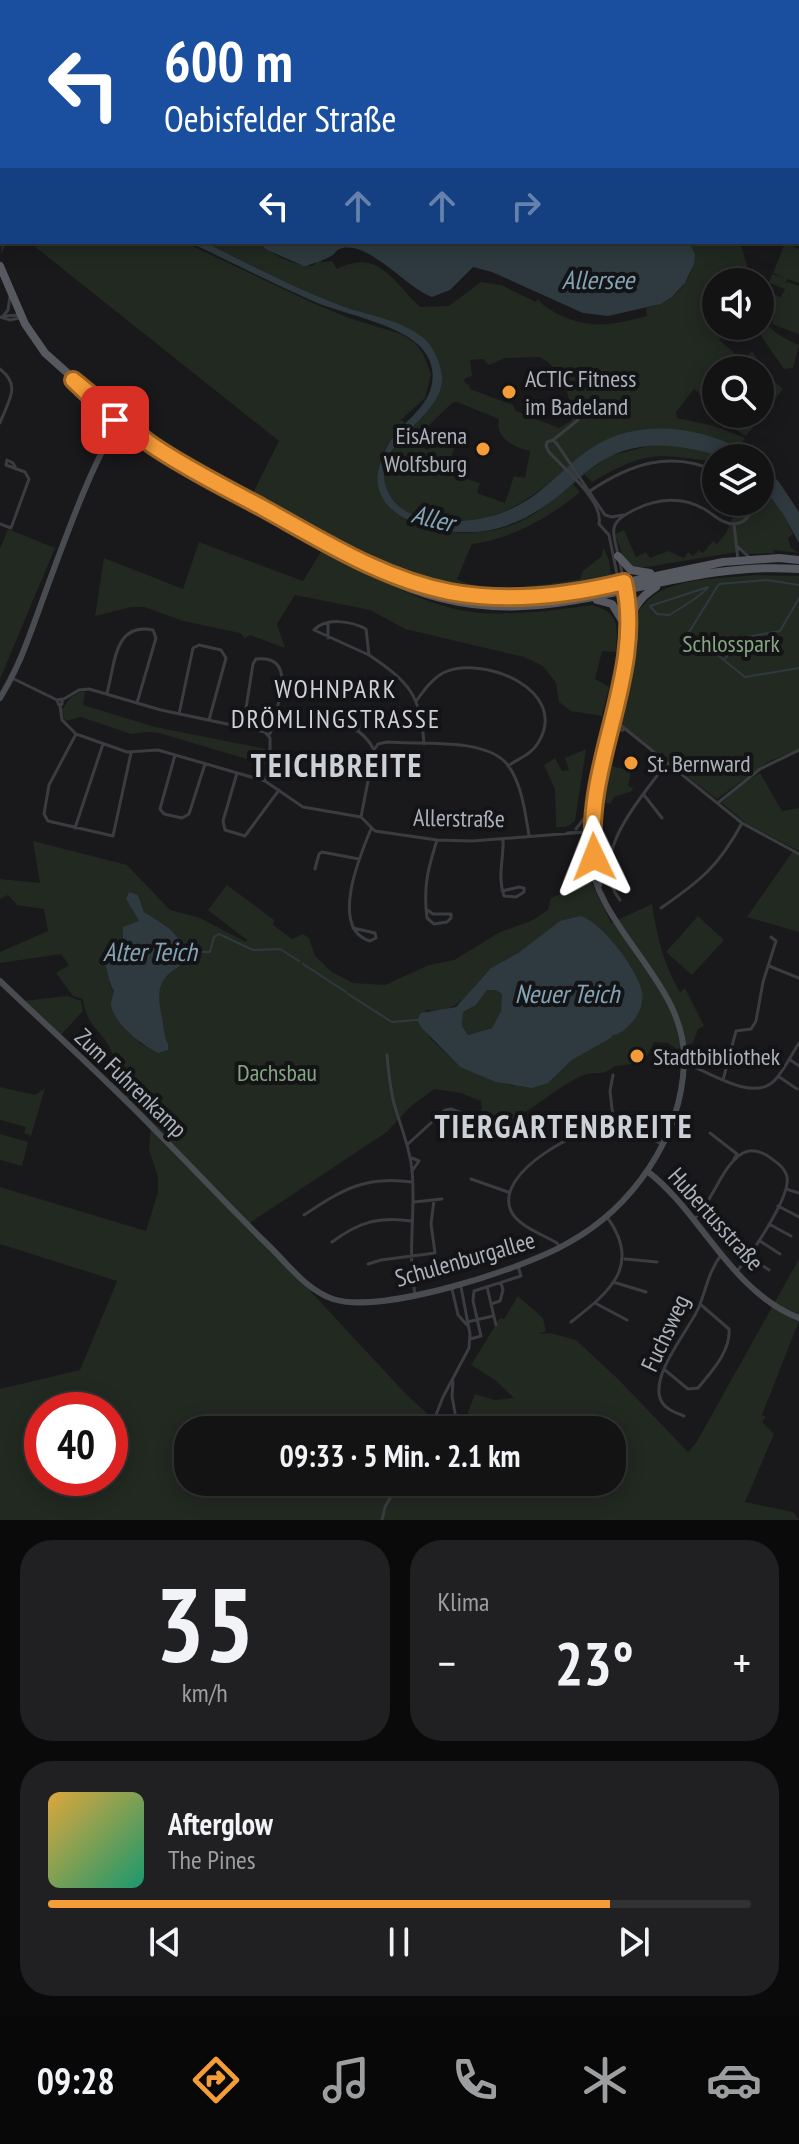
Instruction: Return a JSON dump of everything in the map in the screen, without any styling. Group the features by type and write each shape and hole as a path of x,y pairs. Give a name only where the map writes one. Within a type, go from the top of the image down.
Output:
{"main road":[{"path":"0,266 32,336 52,360 121,426 188,472 394,582 455,602 607,601 623,622"},
{"path":"73,380 121,426 175,459 383,571 452,593 523,602 623,587 647,587 751,566 799,560"},
{"path":"618,556 635,572 672,572"},
{"path":"584,600 672,572 738,561 751,566 799,569"},
{"path":"628,632 632,614 640,600 664,583"}],"street":[{"path":"10,292 8,310 1,316 10,320 21,316"},
{"path":"0,369 10,377 13,385 0,423"},
{"path":"578,420 546,446 560,465 589,492"},
{"path":"112,440 121,426"},
{"path":"1,696 12,677 88,483 105,447 121,426"},
{"path":"105,447 122,433 135,437"},
{"path":"553,440 584,480 603,516 600,527 606,531 623,587"},
{"path":"589,492 622,471 654,461 688,462 702,466"},
{"path":"0,524 11,528 29,479 25,472 16,469"},
{"path":"603,516 623,515 648,503 668,499 694,504 723,522 734,524 748,516"},
{"path":"623,515 612,528 623,587"},
{"path":"612,517 614,523"},
{"path":"734,524 738,561"},
{"path":"606,531 612,528"},
{"path":"737,544 751,566"},
{"name":"Schulenburgallee","path":"233,1213 299,1278 323,1294 343,1301 363,1303 451,1286 518,1266 560,1248 607,1217 647,1171 678,1104 684,1063 679,1027 668,1003 602,900 594,883 588,850 595,791 623,655 623,587"},
{"name":"Schulenburgallee","path":"602,900 587,812 593,770 611,721 628,632 623,587"},
{"path":"328,623 328,638"},
{"path":"369,655 366,629 348,623 328,623 314,630 369,655 404,681 417,700 424,744"},
{"path":"107,694 121,640 133,630 153,630 156,638 137,703"},
{"path":"179,714 193,648 199,645 221,650 226,656 209,720"},
{"path":"243,727 253,664 256,659 263,659 277,666 284,683 269,735 270,764 265,781"},
{"path":"417,700 439,675 465,668 509,676 528,686 544,716 542,735 530,752 508,766"},
{"path":"12,677 60,702"},
{"path":"1,696 12,686 23,684"},
{"path":"60,702 82,689 269,735"},
{"path":"60,702 62,720 76,734 131,753 153,749 265,781 306,808 361,817 371,829 359,859 349,908 353,928 361,938 370,941 376,938 375,933 353,928"},
{"path":"311,713 327,712 357,731 374,750"},
{"path":"357,731 367,712"},
{"path":"611,721 719,802 742,823 799,854"},
{"path":"607,738 615,730 624,729"},
{"path":"76,734 49,785 44,814 48,821 113,836 131,753"},
{"path":"75,828 103,744"},
{"path":"361,817 374,750 378,744 477,748 495,754 508,766 520,794 529,835"},
{"path":"719,802 748,777 799,750"},
{"path":"175,755 162,797 160,809 164,814 182,818 189,814 205,764"},
{"path":"620,900 611,883 613,845 618,831 667,762"},
{"path":"237,773 223,821 225,830 245,836 279,790"},
{"path":"644,795 662,818"},
{"path":"587,812 581,826 573,833 588,850"},
{"path":"661,908 714,867 742,823"},
{"name":"Allerstraße","path":"371,829 437,840 503,839 589,832"},
{"path":"502,891 519,887 524,888 524,892 508,898 502,891 503,839"},
{"path":"426,909 433,914 451,914 451,918 447,922 431,923 427,920 426,909 425,878 437,840"},
{"path":"315,869 322,852 359,859"},
{"path":"723,1080 736,1031 751,1029 756,1021 763,982 776,941 771,937"},
{"path":"769,966 799,978"},
{"name":"Zum Fuhrenkamp","path":"0,981 149,1123 233,1213"},
{"path":"684,1063 723,1080 755,1089 769,1085 778,1076 799,1043"},
{"path":"387,1055 395,1108 408,1144 412,1171 415,1294"},
{"path":"789,1059 799,1066"},
{"path":"613,1075 610,1091 614,1126"},
{"path":"778,1076 797,1089"},
{"path":"408,1144 445,1110 470,1116"},
{"path":"560,1248 515,1217 509,1205 508,1192 521,1171 574,1137 614,1126 662,1144"},
{"path":"692,1220 707,1204 737,1154 710,1133"},
{"path":"734,1160 750,1150 766,1155 785,1172 786,1189 760,1241 737,1272"},
{"path":"410,1158 419,1161 412,1171"},
{"name":"Hubertusstraße","path":"647,1171 737,1272 769,1301 799,1318"},
{"path":"304,1215 363,1182 387,1179 412,1182"},
{"path":"471,1179 508,1192"},
{"path":"786,1189 799,1193"},
{"path":"414,1202 442,1199"},
{"path":"368,1264 435,1253 431,1224 434,1200"},
{"path":"778,1206 799,1217"},
{"path":"571,1322 595,1303 613,1282 624,1258 620,1238 607,1217"},
{"path":"332,1242 357,1225 374,1219 412,1221"},
{"path":"769,1224 791,1236"},
{"path":"760,1241 780,1254"},
{"name":"Fuchsweg","path":"684,1416 671,1411 661,1401 658,1387 700,1304 710,1272 721,1255"},
{"path":"750,1257 769,1270"},
{"path":"624,1258 657,1262"},
{"path":"470,1339 481,1336 474,1291 521,1276 518,1266"},
{"path":"613,1282 646,1292"},
{"path":"437,1416 443,1397 469,1348 461,1283"},
{"path":"490,1304 500,1301 501,1283"},
{"path":"451,1286 458,1315 468,1325"},
{"path":"487,1287 496,1325"},
{"path":"595,1303 627,1320"},
{"path":"665,1370 688,1389 698,1388 724,1352 730,1336 729,1329 700,1304"},
{"path":"468,1325 493,1316"},
{"path":"454,1377 452,1396 456,1416"},
{"path":"382,1520 391,1496"}],"green space":[{"path":"32,244 188,244 315,304 401,334 415,343 431,374 425,398 399,419 405,422 388,443 380,462 379,485 388,505 419,526 439,531 481,532 525,519 573,484 580,492 543,518 516,532 472,544 457,579 469,584 500,588 580,579 583,571 602,556 603,547 609,560 611,578 570,586 501,592 467,590 402,573 340,545 252,495 279,441"},
{"path":"208,244 261,244 283,258 312,266 321,259 322,262 332,261 337,269 351,263 374,265 392,278 420,307 449,306 481,282 501,285 536,302 538,299 549,309 569,319 602,324 647,316 646,308 665,302 679,291 693,267 690,244 741,244 748,268 702,268 702,340 719,340 738,356 702,356 702,396 694,389 676,412 677,418 702,423 702,428 719,428 745,438 741,444 729,444 689,432 637,432 590,449 539,490 507,510 454,522 415,515 393,500 384,473 388,457 398,442 436,400 442,384 435,354 421,336 403,325 324,299","holes":["539,357 559,375 570,402 572,420 559,428 516,411 513,405 470,389 464,379 472,376 470,360 483,359 489,365 505,358","457,402 499,419 498,426 507,441 530,451 525,478 514,476 505,503 477,493 480,483 464,478 447,467 456,444 448,447 437,442 427,450 414,440 452,403"]},
{"path":"785,244 787,244 799,249 799,283 787,279 785,284 799,286 799,334 774,325 774,294 781,297 785,289 774,285 774,275 784,278 774,270"},
{"path":"774,331 799,345 793,368 784,369 764,340 774,340"},
{"path":"774,381 783,389 774,400"},
{"path":"734,428 752,428 746,436"},
{"path":"656,444 702,450 702,460 652,457 626,464 592,482 584,474 609,456"},
{"path":"774,502 793,534 788,538 791,548 799,553 773,550 775,553 748,554 743,551 632,567 624,560 615,534 624,530 636,557 646,552 650,558 668,551 684,558 688,552 693,556 699,550 703,553 713,541 717,544 733,517 774,516"},
{"path":"8,529 55,548 0,679 0,549"},
{"path":"199,542 303,581 322,550 417,597 467,611 521,613 592,605 601,608 613,617 617,635 616,652 602,651 595,679 609,687 602,716 571,711 559,702 556,683 543,666 524,657 405,629 370,610 295,595 277,624 285,648 250,635 245,638 240,633 183,621 144,607 95,616 104,558 183,589"},
{"name":"Schlosspark","path":"754,575 799,576 799,749 768,762 717,799 620,722 631,634 640,609 651,597 666,589 701,580"},
{"path":"85,692 83,705 155,727 266,749 267,765 159,733 131,734 81,717 65,721 62,710 70,698"},
{"path":"586,749 575,821 566,827 556,827 555,789 544,765 555,758 562,771 569,770 565,758"},
{"path":"611,766 631,771 628,786 633,788 614,797 610,804 603,802"},
{"path":"760,773 782,811 799,808 799,851 747,824 722,803"},
{"name":"Dachsbau","path":"33,841 127,865 170,910 200,918 246,942 208,910 227,885 274,920 273,925 292,939 303,934 309,938 315,956 332,972 353,983 385,985 429,965 454,960 500,932 531,921 548,910 551,898 581,885 586,871 611,923 652,904 669,971 680,992 685,988 704,1026 698,1029 693,1043 677,1049 668,1043 654,1042 640,1062 575,1079 519,1116 494,1125 482,1113 481,1101 461,1093 434,1089 410,1107 387,1132 248,1224 430,1416 174,1416 174,1496 626,1496 626,1416 467,1416 475,1394 494,1400 514,1398 495,1380 471,1365 500,1318 504,1319 518,1296 543,1318 546,1331 538,1334 550,1333 576,1340 688,1452 696,1443 799,1259 799,1321 762,1415 766,1417 762,1422 774,1434 745,1502 793,1512 799,1520 0,1520 0,1389 80,1370 117,1281 0,1244 0,1187 146,1231 158,1192 158,1177 149,1149 151,1125 110,1085 116,1072 102,1057 114,1059 111,1050 89,1018 83,999 73,996 56,973 69,965 61,954 0,963 0,952 48,931 44,909 17,905 8,895 0,899 0,879 40,883","holes":["138,895 144,912 174,933 182,955 180,966 167,976 160,987 160,1008 168,1044 158,1053 140,1043 109,983 117,950 139,921 126,899","579,916 592,923 611,941 643,1001 627,1025 572,1060 548,1083 517,1083 513,1086 460,1067 430,1038 426,1030 426,1010 456,1005 493,968 553,926"]},
{"path":"793,851 799,855 799,932 747,917"},
{"path":"698,916 724,940 692,975 666,952"},
{"path":"487,990 497,990 502,994 501,1011 492,1028 468,1035 462,1026 463,1012 476,1005"},
{"path":"67,996 81,1001 83,1011 60,1036 24,1001"},
{"path":"0,1087 35,1095 45,1088 31,1136 24,1133 26,1127 0,1120"},
{"path":"0,1134 28,1142 22,1166 0,1160"}],"water":[{"path":"193,244 208,244 324,299 403,325 428,342 439,362 442,384 436,400 388,457 384,473 390,496 411,513 431,519 463,521 508,510 536,494 598,444 637,431 678,430 698,433 729,444 702,444 702,451 673,446 636,448 600,462 545,506 507,525 465,532 426,527 393,511 383,498 378,483 379,465 389,443 427,398 432,381 432,370 424,351 389,327 315,302"},
{"name":"Allersee","path":"260,244 690,244 695,254 685,283 672,297 661,304 608,316 583,313 492,272 473,267 450,290 432,297 377,259 354,248 339,249 331,256 304,266"},
{"path":"774,477 799,512 799,543 774,502"},
{"name":"Alter Teich","path":"129,892 138,895 144,912 168,927 181,946 180,966 167,976 160,987 159,1001 168,1050 158,1053 123,1026 111,1005 114,991 105,964 110,949 117,950 123,939 123,927 139,921 126,899"},
{"name":"Neuer Teich","path":"579,916 588,919 617,947 634,972 642,992 642,1003 635,1018 621,1032 572,1060 548,1083 532,1088 496,1082 460,1067 421,1027 417,1020 421,1013 456,1007 491,968 518,953 560,921","holes":["487,990 502,994 501,1011 492,1028 468,1035 462,1026 463,1012 476,1005"]}],"waterway":[{"path":"799,585 767,580 719,584 689,632 745,677 799,668"},
{"path":"708,587 669,615 657,614 650,606 708,587"},
{"path":"725,659 741,638 780,631 799,598"},
{"path":"191,952 210,952 214,937 219,934 253,950 280,949 299,961"},
{"path":"303,964 346,992"},
{"path":"348,994 392,1022 417,1020"}],"place":[{"name":"ACTIC Fitness im Badeland","path":"509,392"},
{"name":"EisArena Wolfsburg","path":"483,449"},
{"name":"St. Bernward","path":"631,763"},
{"name":"Stadtbibliothek","path":"637,1056"}],"district":[{"name":"WOHNPARK DRÖMLINGSTRASSE","path":"336,703"},
{"name":"TEICHBREITE","path":"337,765"},
{"name":"TIERGARTENBREITE","path":"564,1126"}],"route":[{"path":"115,420 73,380 163,452 327,543 409,581 452,593 509,598 562,594 624,582 628,632 595,791 594,857"}],"water label":[{"name":"Aller","path":"433,518"}]}
